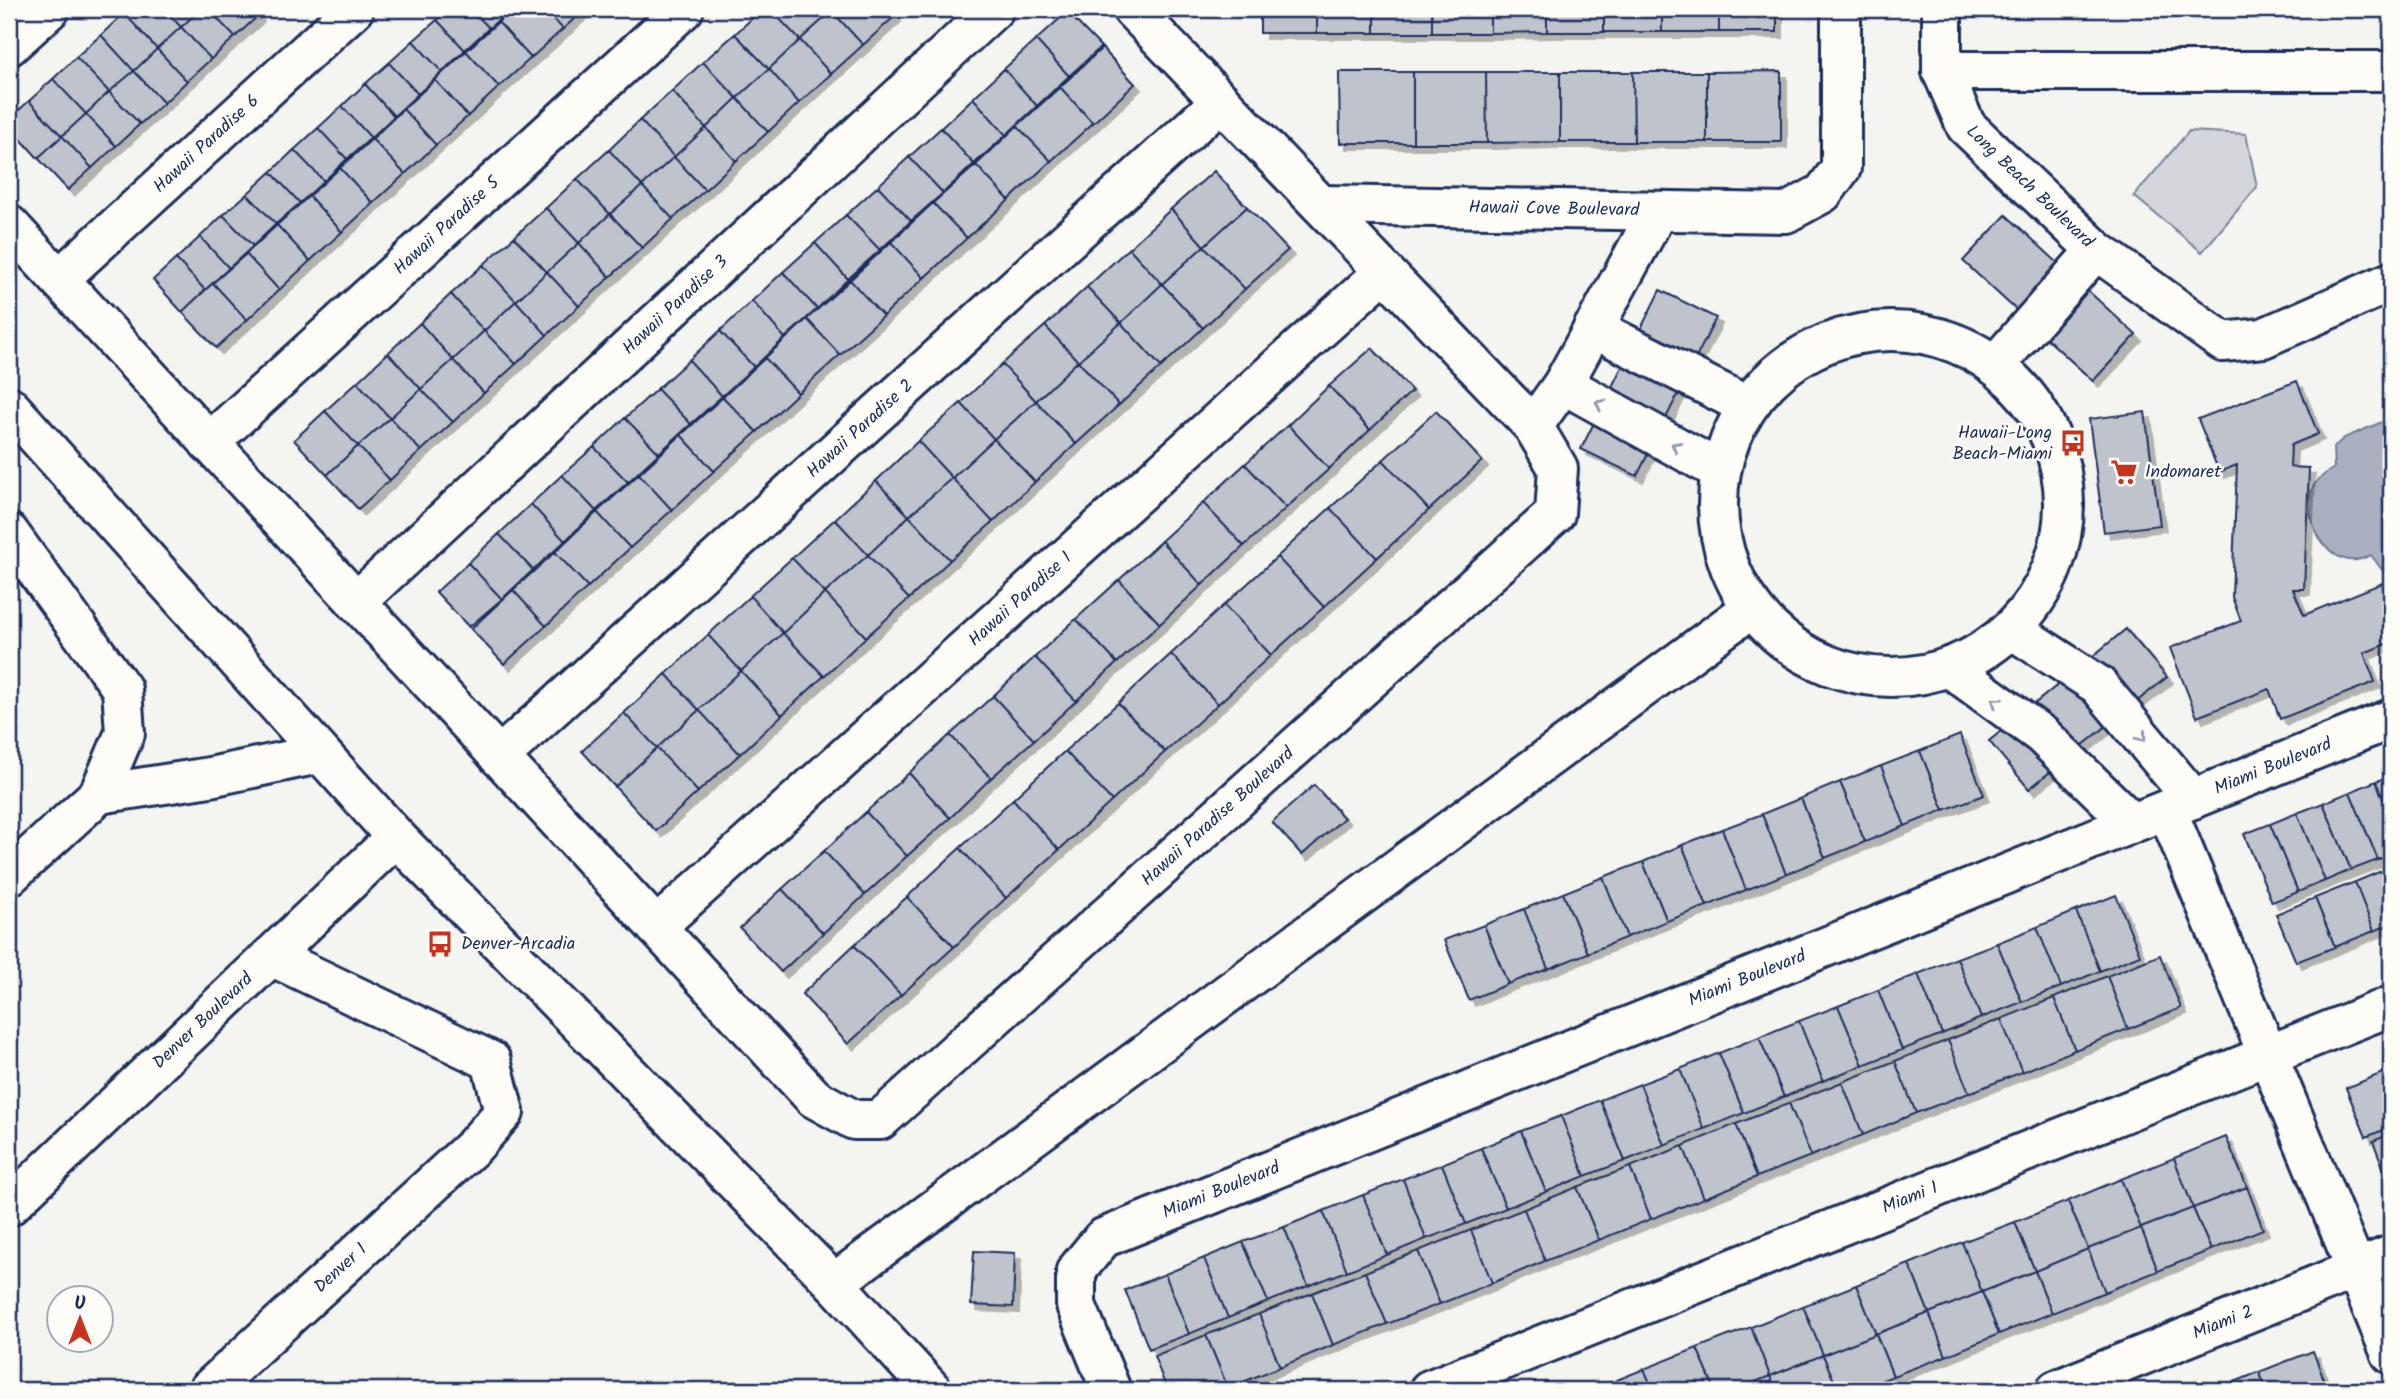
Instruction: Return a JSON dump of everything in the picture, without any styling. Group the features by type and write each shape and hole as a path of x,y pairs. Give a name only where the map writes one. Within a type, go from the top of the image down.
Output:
{"street":[{"path":"9,46 50,9"},
{"name":"Hawaii Paradise 6","path":"59,279 354,9"},
{"name":"Hawaii Paradise 5","path":"209,443 684,9"},
{"name":"Hawaii Paradise 3","path":"356,602 994,9"},
{"path":"1132,9 1533,426 1563,384 1658,211"},
{"name":"Hawaii Cove Boulevard","path":"1321,205 1786,212 1823,193 1841,168 1841,9"},
{"path":"1942,9 1942,71 2391,71"},
{"name":"Long Beach Boulevard","path":"1942,71 1966,126 2096,250 2223,342 2263,338 2391,282"},
{"name":"Hawaii Paradise 2","path":"499,757 1221,101"},
{"path":"9,225 656,927"},
{"path":"1997,363 2096,250"},
{"name":"Hawaii Paradise 1","path":"656,927 1384,272"},
{"path":"1593,328 1744,404"},
{"path":"1853,331 1929,331 1997,363 2046,420 2067,493 2055,567 2013,629 1950,668 1877,678 1806,657 1749,610 1719,549 1715,468 1744,404 1853,331"},
{"path":"1563,384 1715,468"},
{"path":"9,406 396,837 834,1283 932,1390"},
{"name":"Hawaii Paradise Boulevard","path":"656,927 814,1098 854,1121 880,1121 1555,514 1558,468 1533,426"},
{"path":"9,533 122,689 125,733 99,794 9,876"},
{"path":"834,1283 1749,610"},
{"path":"2013,629 2098,685 2164,810 2391,1354"},
{"path":"1950,668 2042,735 2164,810"},
{"name":"Miami Boulevard","path":"1111,1390 1076,1305 1076,1271 1103,1238 2391,719"},
{"path":"99,794 210,777 319,754"},
{"name":"Denver Boulevard","path":"9,1206 396,837"},
{"name":"Denver 1","path":"208,1390 474,1146 504,1112 491,1061 271,956"},
{"name":"Miami 1","path":"1429,1390 2391,1006"},
{"name":"Miami 2","path":"2056,1390 2391,1255"}],"shaded area":[{"path":"2189,131 2246,134 2257,187 2202,252 2134,196"}],"water":[{"path":"2391,418 2391,575 2383,571 2371,555 2358,560 2348,560 2328,549 2312,521 2309,500 2315,484 2334,468 2333,448 2344,438"}],"building":[{"path":"129,9 164,9 181,27 157,49 124,13"},
{"path":"164,9 201,9 181,27"},
{"path":"201,9 208,9 235,37 211,59 181,27"},
{"path":"208,9 252,9 258,16 235,37"},
{"path":"449,9 471,9 489,28 465,50 437,20"},
{"path":"471,9 511,9 489,28"},
{"path":"512,9 544,9 563,29 531,58 498,22"},
{"path":"544,9 585,9 563,29"},
{"path":"762,9 770,9 800,40 769,69 735,34"},
{"path":"770,9 829,9 832,11 800,40"},
{"path":"888,9 895,16 863,45 832,11"},
{"path":"1260,9 1317,9 1317,33 1260,33"},
{"path":"1317,9 1375,9 1375,33 1317,33"},
{"path":"1375,9 1432,9 1432,33 1375,33"},
{"path":"1432,9 1490,9 1490,33 1432,33"},
{"path":"1490,9 1547,9 1547,32 1490,33"},
{"path":"1547,9 1604,9 1604,32 1547,32"},
{"path":"1604,9 1662,9 1662,32 1604,32"},
{"path":"1662,9 1719,9 1719,32 1662,32"},
{"path":"1719,9 1777,9 1777,32 1719,32"},
{"path":"832,11 863,45 831,74 800,40"},
{"path":"1067,12 1101,47 1069,76 1036,40"},
{"path":"124,13 157,49 134,71 101,35"},
{"path":"437,20 465,50 442,72 413,41"},
{"path":"498,22 531,58 499,87 466,51"},
{"path":"181,27 211,59 187,81 157,49"},
{"path":"735,34 769,69 737,98 703,62"},
{"path":"101,35 134,71 109,92 76,57"},
{"path":"800,40 831,74 799,103 769,69"},
{"path":"1036,40 1069,76 1037,106 1004,69"},
{"path":"413,41 442,72 418,94 389,63"},
{"path":"1102,48 1135,84 1093,123 1060,87"},
{"path":"157,49 187,81 164,103 134,71"},
{"path":"466,51 499,87 468,116 435,80"},
{"path":"76,57 109,92 86,114 53,79"},
{"path":"703,62 737,98 706,128 672,91"},
{"path":"389,63 418,94 394,116 365,84"},
{"path":"769,69 799,103 768,132 737,98"},
{"path":"1004,69 1037,106 1006,135 973,98"},
{"path":"134,71 164,103 140,124 109,92"},
{"path":"1781,71 1781,142 1707,142 1707,72"},
{"path":"1339,72 1413,72 1413,143 1340,143"},
{"path":"1413,72 1486,72 1487,143 1413,143"},
{"path":"1486,72 1560,72 1560,142 1487,143"},
{"path":"1560,72 1633,72 1634,142 1560,142"},
{"path":"1633,72 1707,72 1707,142 1634,142"},
{"path":"53,79 86,114 62,136 29,101"},
{"path":"435,80 468,116 436,145 403,109"},
{"path":"365,84 394,116 371,138 342,106"},
{"path":"1060,87 1093,123 1051,161 1017,126"},
{"path":"672,91 706,128 674,157 640,120"},
{"path":"109,92 140,124 116,146 86,114"},
{"path":"737,98 768,132 736,161 706,128"},
{"path":"973,98 1006,135 974,164 941,128"},
{"path":"29,101 62,136 38,158 9,126 9,119"},
{"path":"342,106 371,138 347,159 318,128"},
{"path":"403,109 436,145 405,174 372,139"},
{"path":"86,114 116,146 92,168 62,136"},
{"path":"640,120 674,157 642,186 609,150"},
{"path":"1017,126 1051,161 1009,200 976,165"},
{"path":"318,128 347,159 324,181 294,150"},
{"path":"706,128 736,161 705,190 674,157"},
{"path":"941,128 974,164 943,193 909,157"},
{"path":"62,136 92,168 68,190 38,158"},
{"path":"372,139 405,174 373,203 340,168"},
{"path":"294,150 324,181 300,203 271,172"},
{"path":"609,150 642,186 610,214 577,179"},
{"path":"674,157 705,190 673,219 642,186"},
{"path":"909,157 943,193 911,221 878,186"},
{"path":"976,165 1009,200 967,238 933,203"},
{"path":"340,168 373,203 342,232 309,196"},
{"path":"1214,171 1247,207 1204,246 1171,209"},
{"path":"271,172 300,203 276,224 247,194"},
{"path":"577,179 610,214 579,243 546,208"},
{"path":"642,186 673,219 642,248 610,214"},
{"path":"878,186 911,221 880,250 846,215"},
{"path":"247,194 276,224 253,246 223,215"},
{"path":"309,196 342,232 310,261 277,225"},
{"path":"933,203 967,238 924,278 891,242"},
{"path":"1247,207 1288,250 1245,289 1204,246"},
{"path":"546,208 579,243 547,272 514,237"},
{"path":"1171,209 1204,246 1162,284 1129,248"},
{"path":"610,214 642,248 610,277 579,243"},
{"path":"223,215 253,246 229,268 200,237"},
{"path":"846,215 880,250 848,279 815,243"},
{"path":"2006,215 2136,335 2093,381 1963,261"},
{"path":"277,225 310,261 279,290 246,254"},
{"path":"200,237 229,268 205,290 176,259"},
{"path":"514,237 547,272 516,301 483,265"},
{"path":"891,242 924,278 883,316 850,280"},
{"path":"579,243 610,277 579,306 547,272"},
{"path":"815,243 848,279 817,309 783,272"},
{"path":"1204,246 1245,289 1203,328 1162,284"},
{"path":"1129,248 1162,284 1121,323 1087,287"},
{"path":"246,254 279,290 247,320 213,283"},
{"path":"176,259 205,290 182,312 153,280"},
{"path":"483,265 516,301 484,331 451,294"},
{"path":"547,272 579,306 547,335 516,301"},
{"path":"783,272 817,309 785,338 752,301"},
{"path":"850,280 883,316 840,355 807,319"},
{"path":"213,283 247,320 216,348 182,312"},
{"path":"1162,284 1203,328 1161,367 1121,323"},
{"path":"1087,287 1121,323 1078,361 1045,326"},
{"path":"1660,290 1716,318 1637,476 1581,449"},
{"path":"451,294 484,331 453,360 420,323"},
{"path":"516,301 547,335 516,364 484,331"},
{"path":"752,301 785,338 754,367 720,331"},
{"path":"807,319 840,355 798,393 765,358"},
{"path":"420,323 453,360 421,389 388,353"},
{"path":"1121,323 1161,367 1119,405 1078,361"},
{"path":"1045,326 1078,361 1036,401 1002,364"},
{"path":"484,331 516,364 484,393 453,360"},
{"path":"720,331 754,367 722,396 689,360"},
{"path":"1372,348 1412,391 1370,430 1329,386"},
{"path":"388,353 421,389 390,418 357,382"},
{"path":"765,358 798,393 757,432 723,397"},
{"path":"453,360 484,393 453,422 421,389"},
{"path":"689,360 722,396 691,424 657,389"},
{"path":"1078,361 1119,405 1076,444 1036,401"},
{"path":"1002,364 1036,401 994,439 961,403"},
{"path":"2297,381 2318,434 2291,445 2290,467 2309,468 2304,589 2293,589 2304,615 2385,582 2389,591 2391,590 2391,642 2364,653 2375,682 2280,719 2269,689 2197,717 2170,648 2241,621 2232,597 2237,465 2219,472 2198,419"},
{"path":"357,382 390,418 358,446 325,411"},
{"path":"1329,386 1370,430 1329,469 1288,425"},
{"path":"421,389 453,422 421,451 390,418"},
{"path":"657,389 691,424 659,453 625,418"},
{"path":"723,397 757,432 714,471 681,435"},
{"path":"1036,401 1076,444 1035,482 994,439"},
{"path":"961,403 994,439 952,478 918,441"},
{"path":"325,411 358,446 327,475 294,440"},
{"path":"1436,411 1482,461 1429,510 1383,460"},
{"name":"Indomaret","path":"2145,412 2160,525 2104,532 2089,419"},
{"path":"390,418 421,451 390,480 358,446"},
{"path":"625,418 659,453 628,482 594,447"},
{"path":"1288,425 1329,469 1286,508 1245,464"},
{"path":"681,435 714,471 672,510 639,474"},
{"path":"994,439 1035,482 993,522 952,478"},
{"path":"918,441 952,478 909,516 876,481"},
{"path":"358,446 390,480 358,509 327,475"},
{"path":"594,447 628,482 596,511 562,475"},
{"path":"1383,460 1429,510 1377,558 1330,508"},
{"path":"1245,464 1286,508 1244,546 1203,503"},
{"path":"639,474 672,510 630,548 597,512"},
{"path":"562,475 596,511 565,541 531,504"},
{"path":"952,478 993,522 950,560 909,516"},
{"path":"876,481 909,516 868,555 835,519"},
{"path":"1203,503 1244,546 1202,585 1161,541"},
{"path":"531,504 565,541 533,570 499,534"},
{"path":"1330,508 1377,558 1324,607 1277,557"},
{"path":"597,512 630,548 588,587 555,552"},
{"path":"909,516 950,560 909,599 868,555"},
{"path":"835,519 868,555 825,593 792,558"},
{"path":"499,534 533,570 502,599 468,563"},
{"path":"1161,541 1202,585 1160,624 1119,580"},
{"path":"555,552 588,587 546,626 513,590"},
{"path":"868,555 909,599 866,637 825,593"},
{"path":"1277,557 1324,607 1271,655 1224,605"},
{"path":"792,558 825,593 783,633 750,596"},
{"path":"468,563 502,599 469,627 436,592"},
{"path":"1119,580 1160,624 1117,663 1076,619"},
{"path":"513,590 546,626 504,664 471,629"},
{"path":"825,593 866,637 824,676 783,633"},
{"path":"750,596 783,633 741,671 708,635"},
{"path":"1224,605 1271,655 1218,704 1171,654"},
{"path":"1076,619 1117,663 1076,701 1035,657"},
{"path":"2126,629 2167,677 2029,789 1989,741"},
{"path":"783,633 824,676 782,715 741,671"},
{"path":"708,635 741,671 699,710 666,674"},
{"path":"1171,654 1218,704 1165,752 1118,703"},
{"path":"1035,657 1076,701 1034,740 993,696"},
{"path":"741,671 782,715 740,754 699,710"},
{"path":"666,674 699,710 657,748 624,713"},
{"path":"993,696 1034,740 991,778 950,735"},
{"path":"1118,703 1165,752 1112,801 1065,751"},
{"path":"699,710 740,754 698,792 657,748"},
{"path":"624,713 657,748 615,787 582,751"},
{"path":"950,735 991,778 950,818 909,773"},
{"path":"1960,735 1984,795 1944,810 1920,751"},
{"path":"657,748 698,792 656,831 615,787"},
{"path":"1065,751 1112,801 1059,850 1013,799"},
{"path":"1920,751 1944,810 1905,826 1881,766"},
{"path":"1881,766 1905,826 1865,842 1840,782"},
{"path":"909,773 950,818 907,856 866,812"},
{"path":"2391,776 2391,819 2376,781"},
{"path":"2376,781 2391,819 2391,855 2378,860 2350,792"},
{"path":"1840,782 1865,842 1825,858 1801,798"},
{"path":"1314,785 1344,818 1302,855 1272,822"},
{"path":"2350,792 2378,860 2351,870 2323,803"},
{"path":"1801,798 1825,858 1786,874 1762,814"},
{"path":"1013,799 1059,850 1006,898 960,848"},
{"path":"2323,803 2351,870 2325,881 2297,813"},
{"path":"866,812 907,856 865,895 824,851"},
{"path":"2297,813 2325,881 2298,892 2270,824"},
{"path":"1762,814 1786,874 1746,890 1722,829"},
{"path":"2270,824 2298,892 2272,902 2244,834"},
{"path":"1722,829 1746,890 1707,906 1682,845"},
{"path":"1682,845 1707,906 1667,921 1643,862"},
{"path":"960,848 1006,898 954,947 907,897"},
{"path":"824,851 865,895 823,933 782,889"},
{"path":"1643,862 1667,921 1627,937 1603,877"},
{"path":"2391,867 2391,924 2374,931 2355,882"},
{"path":"1603,877 1627,937 1588,953 1563,893"},
{"path":"2355,882 2374,931 2335,947 2315,898"},
{"path":"782,889 823,933 781,972 740,928"},
{"path":"1563,893 1588,953 1548,969 1524,909"},
{"path":"2116,895 2140,955 2100,971 2076,911"},
{"path":"907,897 954,947 901,995 854,945"},
{"path":"2315,898 2335,947 2296,962 2276,914"},
{"path":"1524,909 1548,969 1508,984 1484,925"},
{"path":"2076,911 2100,971 2061,987 2037,927"},
{"path":"1484,925 1508,984 1469,1000 1444,940"},
{"path":"2037,927 2061,987 2022,1002 1997,943"},
{"path":"1997,943 2022,1002 1981,1018 1957,958"},
{"path":"854,945 901,995 848,1044 802,994"},
{"path":"2160,955 2181,1008 2128,1029 2107,976"},
{"path":"1957,958 1981,1018 1942,1034 1918,974"},
{"path":"1918,974 1942,1034 1902,1050 1878,990"},
{"path":"2107,976 2128,1029 2075,1050 2054,998"},
{"path":"1878,990 1902,1050 1863,1065 1838,1006"},
{"path":"2054,998 2075,1050 2022,1072 2001,1019"},
{"path":"1838,1006 1863,1065 1823,1081 1799,1021"},
{"path":"2001,1019 2022,1072 1969,1093 1948,1040"},
{"path":"1799,1021 1823,1081 1784,1097 1759,1037"},
{"path":"1759,1037 1784,1097 1744,1113 1719,1053"},
{"path":"1948,1040 1969,1093 1916,1113 1895,1061"},
{"path":"1719,1053 1744,1113 1704,1129 1680,1069"},
{"path":"1895,1061 1916,1113 1863,1135 1842,1082"},
{"path":"1680,1069 1704,1129 1664,1145 1640,1084"},
{"path":"2385,1072 2391,1087 2391,1127 2366,1137 2346,1088"},
{"path":"1842,1082 1863,1135 1811,1156 1789,1103"},
{"path":"1640,1084 1664,1145 1625,1161 1600,1100"},
{"path":"1600,1100 1625,1161 1585,1176 1561,1116"},
{"path":"1789,1103 1811,1156 1757,1177 1736,1124"},
{"path":"1561,1116 1585,1176 1546,1192 1521,1131"},
{"path":"1736,1124 1757,1177 1704,1198 1683,1146"},
{"path":"1521,1131 1546,1192 1506,1208 1481,1148"},
{"path":"2391,1134 2391,1173 2386,1175 2373,1141"},
{"path":"2226,1137 2247,1187 2193,1208 2174,1158"},
{"path":"1683,1146 1704,1198 1651,1219 1630,1167"},
{"path":"1481,1148 1506,1208 1466,1224 1442,1164"},
{"path":"2174,1158 2193,1208 2141,1228 2121,1179"},
{"path":"1442,1164 1466,1224 1426,1239 1403,1179"},
{"path":"1630,1167 1651,1219 1599,1240 1577,1187"},
{"path":"1403,1179 1426,1239 1387,1255 1363,1195"},
{"path":"2121,1179 2141,1228 2088,1249 2068,1201"},
{"path":"1577,1187 1599,1240 1545,1261 1524,1209"},
{"path":"2247,1187 2263,1229 2211,1250 2193,1208"},
{"path":"1363,1195 1387,1255 1347,1271 1323,1211"},
{"path":"2068,1201 2088,1249 2035,1271 2015,1222"},
{"path":"2193,1208 2211,1250 2158,1271 2141,1228"},
{"path":"1524,1209 1545,1261 1492,1283 1471,1230"},
{"path":"1323,1211 1347,1271 1308,1286 1284,1227"},
{"path":"2015,1222 2035,1271 1982,1292 1962,1242"},
{"path":"1284,1227 1308,1286 1268,1302 1243,1242"},
{"path":"2141,1228 2158,1271 2105,1292 2088,1249"},
{"path":"1471,1230 1492,1283 1440,1304 1418,1251"},
{"path":"1243,1242 1268,1302 1228,1318 1204,1258"},
{"path":"1962,1242 1982,1292 1929,1313 1909,1264"},
{"path":"2088,1249 2105,1292 2052,1313 2035,1271"},
{"path":"974,1251 1015,1253 1013,1307 971,1305"},
{"path":"1418,1251 1440,1304 1387,1324 1365,1272"},
{"path":"1204,1258 1228,1318 1189,1334 1165,1274"},
{"path":"1909,1264 1929,1313 1876,1334 1856,1285"},
{"path":"2035,1271 2052,1313 1999,1334 1982,1292"},
{"path":"1365,1272 1387,1324 1333,1345 1312,1293"},
{"path":"1165,1274 1189,1334 1149,1349 1125,1290"},
{"path":"1856,1285 1876,1334 1823,1355 1803,1306"},
{"path":"1982,1292 1999,1334 1946,1356 1929,1313"},
{"path":"1312,1293 1333,1345 1280,1367 1259,1314"},
{"path":"1803,1306 1823,1355 1770,1376 1751,1327"},
{"path":"1929,1313 1946,1356 1893,1376 1876,1334"},
{"path":"1259,1314 1280,1367 1228,1388 1206,1335"},
{"path":"1751,1327 1770,1376 1735,1390 1715,1390 1697,1348"},
{"path":"1876,1334 1893,1376 1858,1390 1838,1390 1823,1355"},
{"path":"1206,1335 1228,1388 1167,1390 1154,1356"},
{"path":"1697,1348 1715,1390 1653,1390 1644,1369"},
{"path":"2313,1351 2327,1388 2267,1390 2259,1372"},
{"path":"1823,1355 1838,1390 1776,1390 1770,1376"},
{"path":"1644,1369 1653,1390 1592,1390"},
{"path":"2259,1372 2267,1390 2215,1390"},
{"path":"1770,1376 1776,1390 1735,1390"}],"place":[{"name":"Hawaii-Long Beach-Miami","path":"2073,443"},
{"name":"Indomaret","path":"2124,472"},
{"name":"Denver-Arcadia","path":"440,944"}]}
